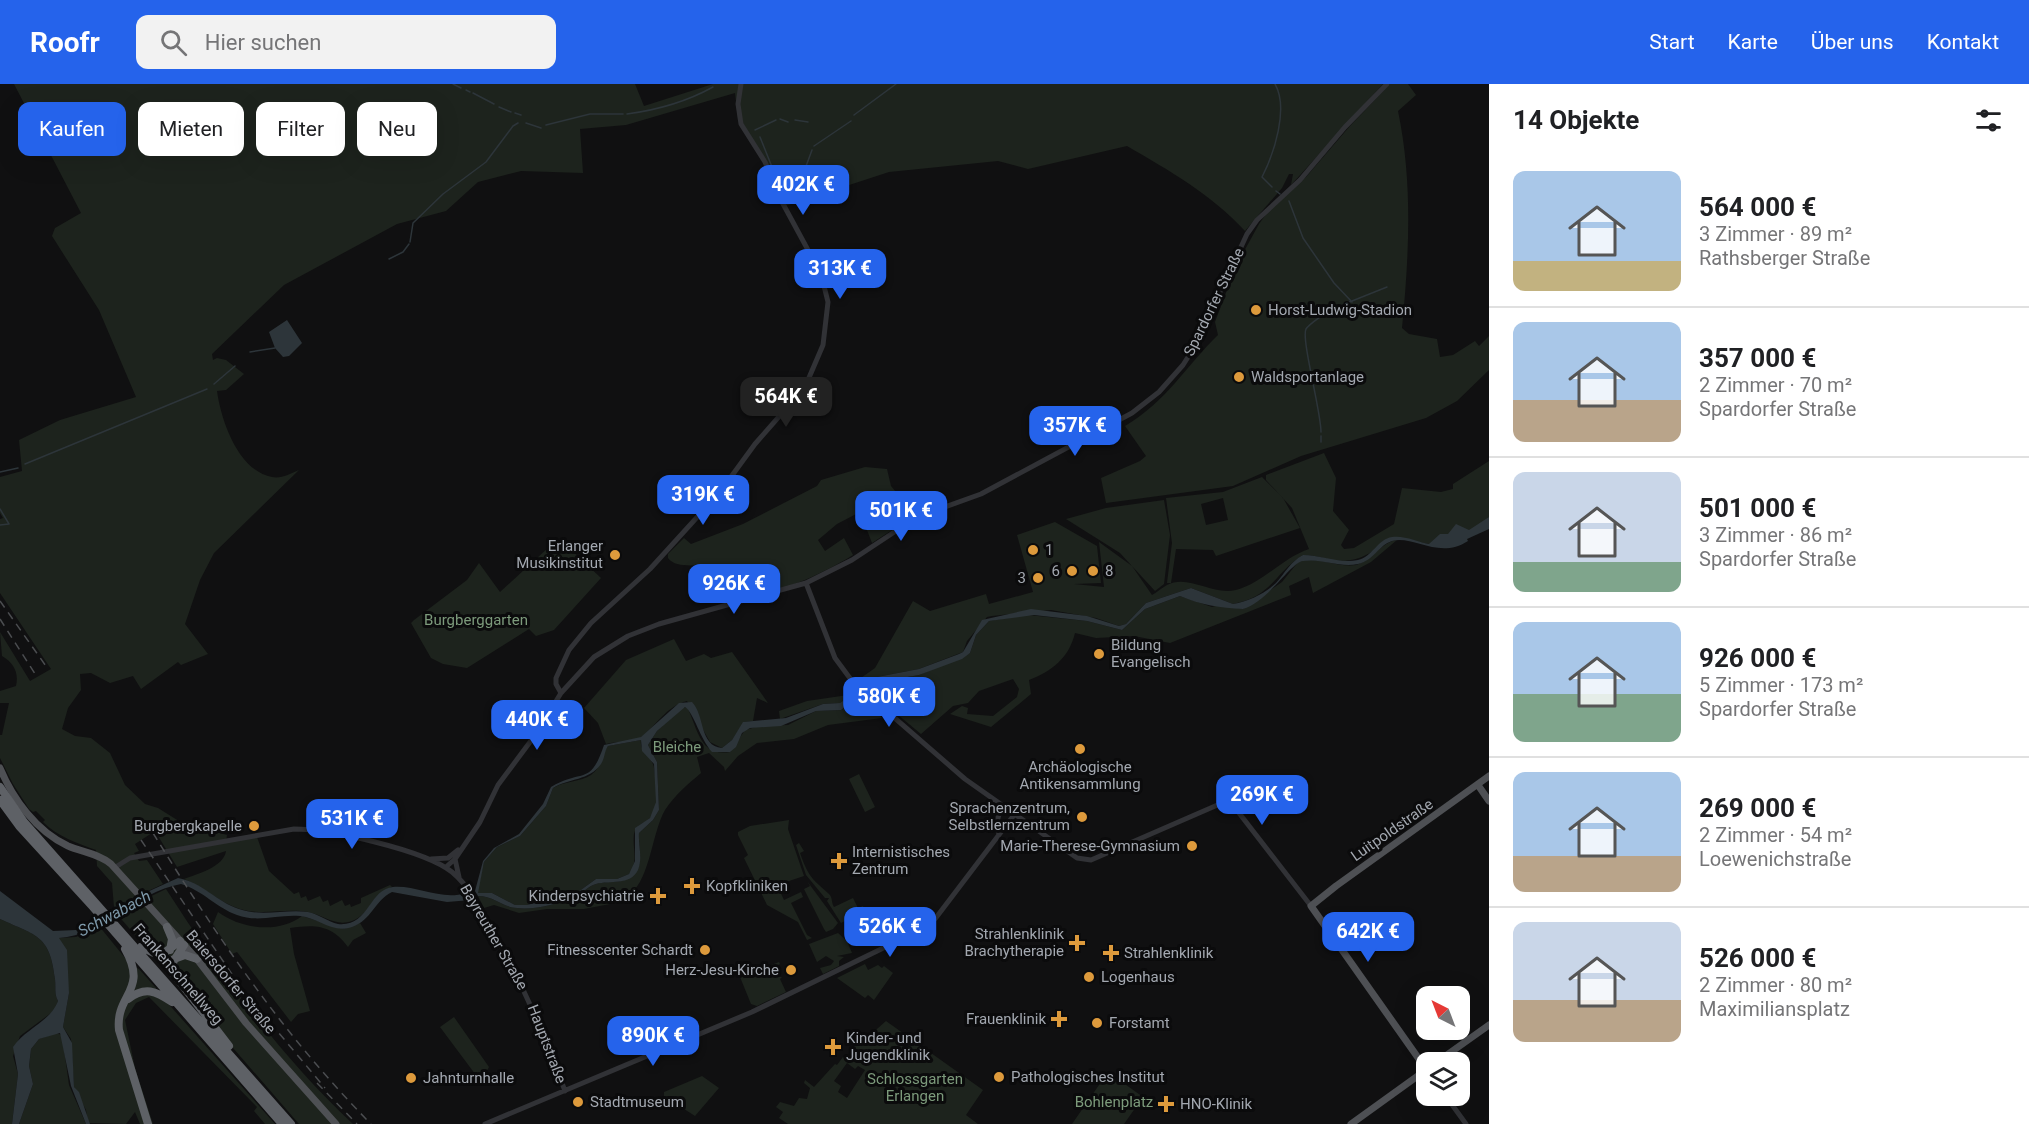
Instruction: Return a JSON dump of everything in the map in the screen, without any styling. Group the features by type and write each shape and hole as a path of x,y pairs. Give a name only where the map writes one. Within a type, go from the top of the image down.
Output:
{"highway":[{"name":"Frankenschnellweg","path":"0,787 20,818 114,926 129,938 291,1124"},
{"name":"Frankenschnellweg","path":"0,800 18,826 96,905"},
{"name":"Frankenschnellweg","path":"114,926 118,935 282,1124"},
{"path":"167,927 172,939 170,950"},
{"path":"118,935 135,971 133,987 118,1017 119,1030 148,1123"},
{"path":"129,938 156,956 182,943"},
{"path":"182,943 172,970 212,1022 245,1072"},
{"path":"174,960 185,954 197,959"},
{"path":"127,999 135,993 150,990 182,1009"}],"main road":[{"path":"0,768 19,802 39,825 62,843 102,858 114,868"},
{"name":"Luitpoldstraße","path":"1311,906 1342,881 1489,776"},
{"path":"1478,785 1489,801"},
{"name":"Baiersdorfer Straße","path":"114,868 197,959 246,1023 336,1124"},
{"path":"1311,906 1416,1055"},
{"path":"1451,1052 1489,1024"},
{"path":"1351,1124 1416,1076"},
{"name":"Baiersdorfer Straße","path":"327,1113 330,1124"}],"street":[{"path":"561,693 556,684 556,678 569,650 591,623 650,569 720,492 755,444 805,387 823,345 828,302 821,274 782,202 765,162 741,124 738,104 741,84"},
{"name":"Spardorfer Straße","path":"459,849 480,822 509,768 536,734 561,693 594,657 627,636 699,611 766,596 806,584 852,560 917,517 981,494 1121,420 1153,398 1172,379 1195,346 1243,243 1257,220 1300,180 1345,127 1387,84"},
{"path":"806,584 839,665 855,684 965,779 1077,858 1086,861 1093,859 1229,800 1311,906"},
{"path":"999,834 996,827 1000,805"},
{"path":"485,1124 752,1012 914,933 934,919 1014,815"},
{"name":"Bayreuther Straße","path":"114,868 126,859 282,830 305,829 402,850 446,867 460,879 476,901 528,997"},
{"path":"446,867 448,858 459,849"},
{"path":"446,867 455,858 459,849"},
{"name":"Bayreuther Straße","path":"427,859 448,858"},
{"path":"455,858 460,879"},
{"name":"Hauptstraße","path":"528,997 565,1091"},
{"path":"1453,1106 1466,1124"}],"green space":[{"path":"14,84 635,84 644,106 713,84 1383,84 1291,185 1293,174 1289,174 1282,188 1245,231 1204,194 1127,146 1028,169 998,161 889,172 782,207 762,160 738,120 735,93 626,125 580,129 583,173 521,171 478,182 446,211 397,224 284,285 212,354 213,360 217,358 226,360 244,374 226,390 217,391 222,416 233,443 241,455 260,473 272,477 282,477 299,470 214,553 200,580 185,624 208,654 181,665 178,662 141,689 133,676 110,683 91,673 80,674 81,690 68,708 62,729 75,736 91,738 110,753 125,785 145,804 158,808 182,823 227,835 226,842 257,837 269,871 294,894 299,892 301,898 306,896 308,901 320,896 323,902 328,900 330,906 342,900 345,906 350,904 351,907 361,903 361,898 390,885 392,887 380,894 358,918 340,923 314,913 249,911 226,903 184,879 215,866 224,857 226,851 177,867 155,831 135,844 139,851 134,853 139,861 147,860 163,884 114,907 112,883 97,866 96,850 55,832 43,822 45,820 36,811 29,809 0,758 0,735 2,735 9,703 0,703 0,691 16,686 17,677 10,662 2,656 0,632 30,681 51,669 0,593 0,519 3,518 0,513 0,477 22,471 19,440 60,420 136,397 99,310 52,236 55,228 81,213 51,156 126,156 126,102 23,102"},
{"path":"1390,84 1408,84 1416,95 1398,111 1408,192 1402,328 1409,334 1437,339 1440,357 1453,355 1475,341 1479,346 1489,336 1489,370 1457,401 1426,418 1301,456 1233,486 1106,503 1101,478 1140,461 1146,456 1125,426 1153,406 1218,335 1215,322 1236,266 1259,224 1269,210 1306,177"},
{"path":"1324,453 1336,478 1333,511 1349,530 1341,545 1344,549 1354,548 1394,524 1402,488 1441,492 1453,489 1453,484 1489,461 1489,517 1480,525 1447,544 1429,544 1393,537 1365,556 1350,560 1341,561 1303,555 1285,569 1265,590 1246,601 1233,604 1191,588 1146,603 1126,624 1119,626 1096,618 1051,610 987,617 967,641 963,652 919,669 877,677 865,687 858,680 875,668 913,601 930,611 986,594 989,604 1033,592 1017,535 1055,522 1097,546 1101,583 1074,584 1104,587 1099,542 1132,566 1152,595 1175,582 1192,583 1227,591 1246,587 1290,558 1309,549 1292,508 1266,480 1266,475"},
{"path":"865,467 887,469 891,486 913,513 912,517 872,543 860,512 837,524 818,540 825,551 844,538 853,555 820,573 793,585 768,591 752,588 713,566 677,564 668,558 668,554 684,538 691,544 743,524 817,486 821,480"},
{"path":"1262,477 1283,498 1300,528 1216,556 1213,550 1176,549 1171,583 1167,583 1172,543 1166,498 1223,492","holes":["1223,498 1228,520 1206,525 1201,504"]},
{"path":"1164,500 1170,535 1164,584 1155,591 1120,553 1066,519 1106,508"},
{"path":"1397,540 1371,562 1313,593 1309,577 1289,586 1291,595 1170,643 1134,636 1096,638 1075,633 1069,650 1064,656 1052,668 1029,680 1031,694 991,727 950,714 962,706 968,708 967,714 993,716 1017,697 1019,689 1013,679 979,691 968,703 953,706 921,734 868,690 879,682 919,675 970,653 976,635 989,621 1028,615 1087,621 1122,630 1145,609 1180,596 1212,607 1219,605 1243,609 1282,582 1298,562 1312,560 1356,565 1386,544"},
{"name":"Burgberggarten","path":"549,547 568,547 601,578 554,630 536,636 529,629 467,668 443,664 431,658 411,623 414,620 467,580 479,563 500,592"},
{"path":"674,639 686,661 704,654 711,658 732,652 768,703 757,698 753,721 744,722 732,740 722,748 710,742 687,701 668,711 643,736 630,741 606,744 598,723 584,708 626,660"},
{"path":"855,690 858,693 840,703 823,704 780,719 779,711 807,701 848,695"},
{"name":"Bleiche","path":"861,696 882,718 828,725 794,739 757,743 738,756 725,771 724,767 709,753 697,757 701,773 677,795 665,810 640,882 625,897 623,894 611,899 610,904 584,909 547,909 519,913 494,905 484,908 478,896 512,907 539,907 570,899 596,884 627,879 635,873 640,859 639,833 653,820 659,810 657,762 648,745 657,731 682,708 687,707 697,732 706,745 712,750 730,752 745,730 760,726 788,725 816,711 841,710"},
{"path":"641,740 642,748 653,764 656,801 650,818 638,826 635,831 634,864 629,874 617,879 596,879 578,892 527,905 515,905 492,893 477,893 484,862 497,847 520,836 546,806 553,788 591,775 608,746"},
{"path":"859,774 875,807 865,812 849,779"},
{"path":"789,820 788,829 804,876 777,885 784,900 801,892 803,897 791,903 807,935 812,938 807,940 798,922 767,905 744,858 748,855 738,835 738,832 750,826"},
{"path":"799,843 804,851 800,853 806,868 812,878 830,896 834,907 853,898 858,908 863,906 865,911 841,923 827,901 829,898 825,898 806,875 796,845"},
{"path":"807,881 838,923 833,929 826,932 824,929 804,889 810,886"},
{"path":"166,889 252,1012 326,1098 353,1124 299,1124 116,913"},
{"path":"218,912 238,922 260,927 282,925 302,916 344,929 360,923 366,933 353,940 348,947 336,934 323,928 308,926 290,928 294,954 310,1011 298,1014 291,1022 237,952 232,954 213,924"},
{"path":"0,919 32,934 45,945 53,964 58,1001 55,1010 20,1036 13,1056 18,1074 12,1124 0,1124"},
{"path":"99,926 130,964 139,969 156,988 155,993 165,1000 275,1124 265,1124 254,1111 257,1107 149,997 136,1003 125,1020 135,1068 153,1124 140,1124 135,1112 126,1124 88,1123 86,1110 74,1087 71,1039 63,1027 69,993 58,938 76,937"},
{"path":"838,933 847,941 852,953 837,956 844,957 839,961 839,966 823,974 820,968 831,965 834,961 826,956 817,962 809,944"},
{"path":"779,962 780,964 774,967 779,977 782,977 780,979 786,992 757,1006 751,1004 740,977"},
{"path":"865,964 868,970 878,965 882,968 884,966 893,973 874,1000 868,995 865,998 837,978"},
{"path":"454,1017 489,1067 481,1082 440,1027"},
{"name":"Schlossgarten Erlangen","path":"886,1021 983,1090 966,1115 978,1124 788,1124 779,1118 783,1112 776,1107 780,1102 794,1106 799,1098 807,1099 810,1088 804,1083 805,1080 814,1087 835,1064 837,1065 843,1057 846,1058 863,1033 869,1036","holes":["847,1063 855,1069 858,1066 865,1070 847,1098 838,1092 841,1086 834,1081"]},
{"path":"56,1033 62,1035 69,1085 86,1124 19,1124 33,1084 29,1066 31,1049 39,1039"},
{"name":"Bohlenplatz","path":"1108,1072 1143,1097 1124,1124 1072,1124"},
{"path":"702,1076 719,1088 695,1116 664,1096 664,1092"}],"water":[{"path":"287,320 302,343 289,356 283,357 275,348 269,332"},
{"path":"1489,517 1489,529 1457,546 1437,548 1400,540 1387,543 1368,560 1358,564 1303,561 1292,568 1261,599 1243,609 1211,606 1180,596 1145,609 1122,630 1087,621 1034,615 989,621 976,635 970,653 962,659 919,675 879,682 841,710 816,711 781,726 750,728 742,733 736,747 730,752 712,752 685,707 657,731 648,745 657,762 659,810 653,820 639,833 640,861 634,875 619,882 593,885 563,902 532,908 507,906 478,896 475,891 483,861 494,848 519,834 543,804 551,787 590,772 604,745 641,737 679,703 692,702 709,742 722,748 732,740 743,722 786,718 823,704 840,703 877,677 919,669 959,654 963,652 982,620 1031,609 1087,616 1119,626 1126,624 1146,603 1191,588 1233,604 1250,599 1276,583 1291,564 1303,555 1344,561 1358,560 1387,538 1406,538 1429,544 1440,534 1448,534 1456,524 1469,530","holes":["641,740 642,751 654,764 656,802 650,818 635,828 635,861 629,874 617,879 596,879 578,892 527,905 515,905 492,893 478,893 484,862 497,847 520,836 546,806 553,788 591,774 602,762 608,746"]},
{"name":"Schwabach","path":"178,878 195,884 239,909 265,913 308,912 338,924 356,920 379,894 393,887 447,895 466,893 471,900 447,902 392,892 381,900 359,924 339,929 300,916 253,918 237,915 196,890 181,884 149,895 91,929 59,938 67,950 69,993 63,1027 72,1043 74,1087 79,1092 90,1124 86,1124 71,1086 60,1033 39,1039 31,1049 29,1066 33,1084 19,1124 12,1124 18,1074 13,1047 50,1014 58,1001 50,953 40,939 0,919 0,891 53,931 76,930 91,924 114,907"}],"waterway":[{"path":"453,84 461,88"},
{"path":"854,115 896,84"},
{"path":"1272,187 1262,177 1275,144 1280,118 1281,105 1275,84"},
{"path":"627,114 671,105 713,87"},
{"path":"466,90 470,92"},
{"path":"473,93 494,104"},
{"path":"499,107 511,112"},
{"path":"515,113 521,115"},
{"path":"546,125 590,114 623,114"},
{"path":"780,119 788,122"},
{"path":"755,130 776,120"},
{"path":"795,120 808,122"},
{"path":"814,146 851,121"},
{"path":"410,242 413,223 443,194 486,162 513,126 518,123"},
{"path":"526,123 541,128"},
{"path":"760,137 784,197"},
{"path":"793,184 802,177 812,150"},
{"path":"785,194 789,187"},
{"path":"1276,191 1280,194"},
{"path":"1289,201 1303,238 1334,283 1352,302"},
{"path":"389,259 403,252 409,244"},
{"path":"1327,311 1387,287"},
{"path":"1321,432 1305,335 1307,327 1324,314"},
{"path":"250,352 275,348"},
{"path":"214,384 235,366"},
{"path":"25,464 207,389"},
{"path":"1321,436 1321,442"},
{"path":"0,472 18,468"},
{"path":"0,509 9,524 0,525"}],"railway":[{"path":"0,601 48,669"},
{"path":"0,619 37,677"},
{"path":"153,833 227,948 253,984 309,1056 371,1124"},
{"path":"141,840 242,989 325,1088"},
{"path":"317,1083 357,1124"}],"place":[{"name":"Horst-Ludwig-Stadion","path":"1256,310"},
{"name":"Waldsportanlage","path":"1239,377"},
{"name":"1","path":"1033,550"},
{"name":"Erlanger Musikinstitut","path":"615,555"},
{"name":"6","path":"1072,571"},
{"name":"8","path":"1093,571"},
{"name":"3","path":"1038,578"},
{"name":"Bildung Evangelisch","path":"1099,654"},
{"name":"Archäologische Antikensammlung","path":"1080,749"},
{"name":"Sprachenzentrum, Selbstlernzentrum","path":"1082,817"},
{"name":"Burgbergkapelle","path":"254,826"},
{"name":"Marie-Therese-Gymnasium","path":"1192,846"},
{"name":"Internistisches Zentrum","path":"839,861"},
{"name":"Kopfkliniken","path":"692,886"},
{"name":"Kinderpsychiatrie","path":"658,896"},
{"name":"Strahlenklinik Brachytherapie","path":"1077,943"},
{"name":"Fitnesscenter Schardt","path":"705,950"},
{"name":"Strahlenklinik","path":"1111,953"},
{"name":"Herz-Jesu-Kirche","path":"791,970"},
{"name":"Logenhaus","path":"1089,977"},
{"name":"Frauenklinik","path":"1059,1019"},
{"name":"Forstamt","path":"1097,1023"},
{"name":"Kinder- und Jugendklinik","path":"833,1047"},
{"name":"Pathologisches Institut","path":"999,1077"},
{"name":"Jahnturnhalle","path":"411,1078"},
{"name":"Stadtmuseum","path":"578,1102"},
{"name":"HNO-Klinik","path":"1166,1104"}]}
